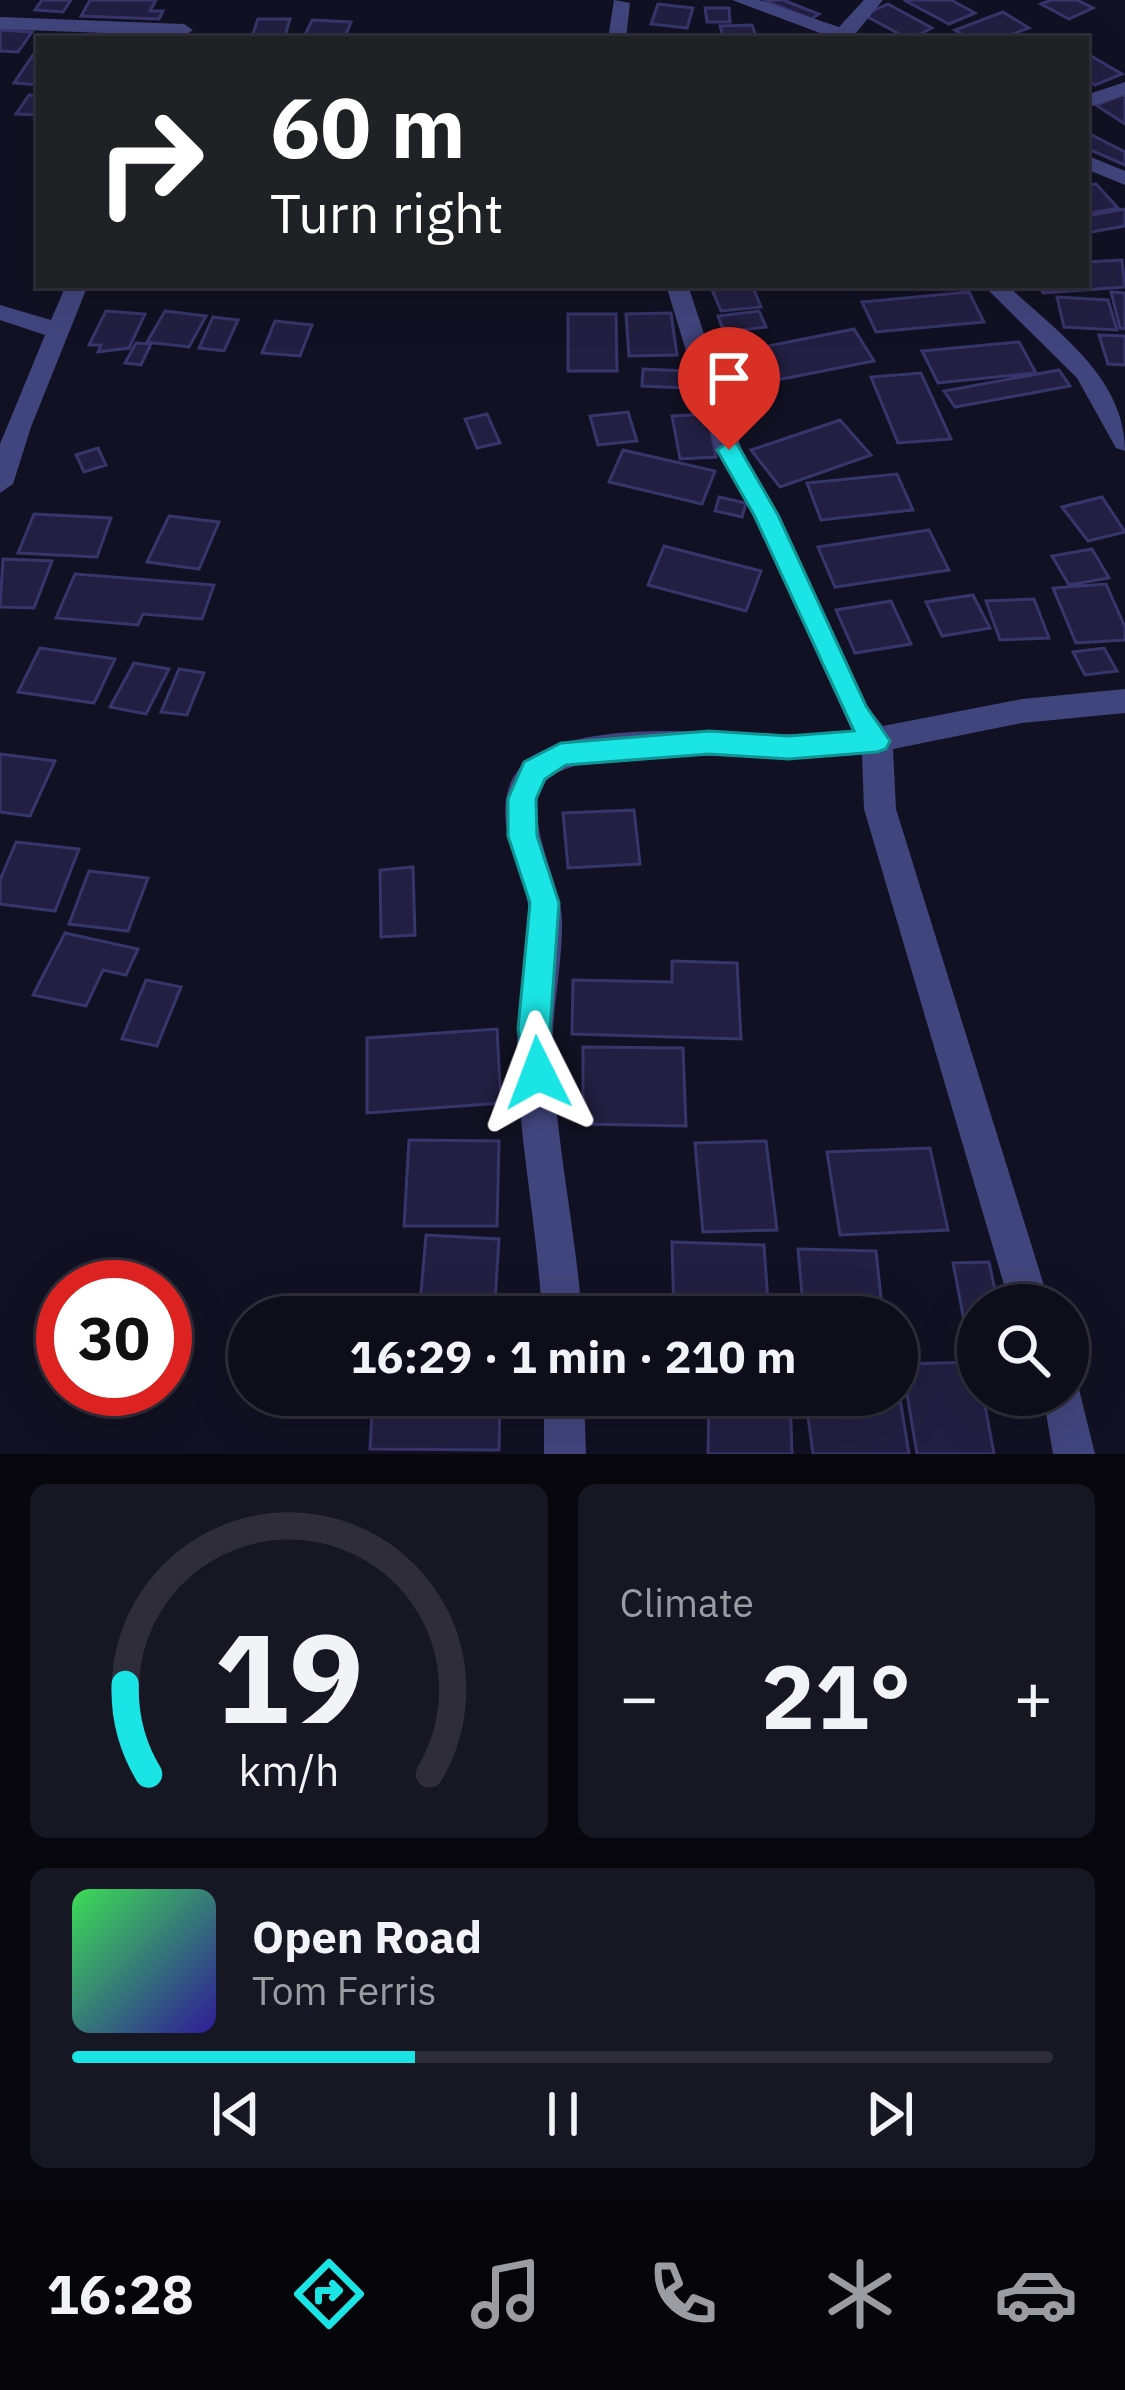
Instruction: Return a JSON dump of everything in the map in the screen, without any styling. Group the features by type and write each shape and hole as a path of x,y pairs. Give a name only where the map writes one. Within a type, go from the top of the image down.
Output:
{"street":[{"path":"740,0 846,36"},
{"path":"850,36 874,0"},
{"path":"617,36 621,3"},
{"path":"0,22 185,28"},
{"path":"1089,101 1125,88"},
{"path":"1089,162 1125,179"},
{"path":"0,484 9,428 76,288"},
{"path":"678,288 729,450 766,515 855,713 877,741 880,809 1024,1284"},
{"path":"997,288 1087,373 1125,442"},
{"path":"0,312 47,328 60,327"},
{"path":"561,1296 534,1029 544,903 523,836 522,799 534,771 561,754 709,742 788,748 877,741 1008,712 1125,701"},
{"path":"564,1416 565,1454"},
{"path":"1067,1416 1074,1454"}],"building":[{"path":"42,0 71,0 63,12 35,10"},
{"path":"90,0 156,0 150,11 163,11 159,19 81,16"},
{"path":"763,0 783,0 819,14 811,19"},
{"path":"904,0 951,0 975,13 949,24"},
{"path":"1077,0 1093,8 1069,19 1041,4"},
{"path":"658,4 693,8 687,28 651,24"},
{"path":"888,4 932,28 903,36 864,15"},
{"path":"705,8 729,8 730,22 707,22"},
{"path":"1003,12 1029,28 1007,36 964,36 955,30"},
{"path":"258,19 290,19 285,36 252,36"},
{"path":"312,20 351,22 345,36 304,36"},
{"path":"752,25 756,36 723,36 720,26"},
{"path":"0,30 32,32 18,52 0,51"},
{"path":"33,55 36,56 36,85 14,83"},
{"path":"1089,55 1122,74 1095,85 1089,81"},
{"path":"1125,94 1125,124 1096,105"},
{"path":"29,95 36,96 36,115 16,114"},
{"path":"1089,134 1125,152 1125,165 1089,149"},
{"path":"1096,184 1118,208 1089,213 1089,185"},
{"path":"1125,209 1125,226 1089,232 1089,215"},
{"path":"1122,260 1125,287 1043,293 1040,288 1089,288 1089,262"},
{"path":"711,288 753,288 761,307 721,311"},
{"path":"969,292 984,322 876,332 862,302"},
{"path":"1111,292 1125,293 1125,329 1120,328"},
{"path":"1057,297 1108,300 1117,330 1064,327"},
{"path":"106,311 145,314 129,348 98,352 101,345 89,345"},
{"path":"165,311 206,316 189,347 147,342"},
{"path":"759,311 766,327 724,332 718,316"},
{"path":"671,313 677,355 629,356 626,314"},
{"path":"568,314 616,314 617,371 568,371"},
{"path":"213,317 238,320 224,351 199,348"},
{"path":"275,321 312,325 300,356 262,353"},
{"path":"854,329 874,361 746,386 728,354"},
{"path":"1099,335 1125,336 1125,365 1108,364"},
{"path":"1019,342 1036,373 938,383 922,351"},
{"path":"136,343 151,344 141,365 125,363"},
{"path":"643,369 685,371 685,388 642,386"},
{"path":"1059,370 1070,386 955,407 944,391"},
{"path":"921,373 951,439 898,443 871,377"},
{"path":"759,397 765,410 737,415 730,402"},
{"path":"628,412 637,441 598,445 590,416"},
{"path":"487,414 500,443 477,448 465,419"},
{"path":"707,414 716,457 680,459 672,416"},
{"path":"840,420 871,455 780,487 751,450"},
{"path":"98,448 106,465 84,472 76,455"},
{"path":"623,450 715,471 702,504 609,482"},
{"path":"897,474 913,510 821,520 807,483"},
{"path":"719,497 746,503 742,517 715,511"},
{"path":"1102,497 1125,532 1088,541 1062,507"},
{"path":"34,514 111,518 97,557 18,553"},
{"path":"169,516 219,522 199,569 147,562"},
{"path":"929,530 949,570 835,587 818,547"},
{"path":"664,546 761,571 746,611 648,585"},
{"path":"1092,549 1109,578 1069,585 1052,556"},
{"path":"3,559 52,561 34,608 0,607"},
{"path":"75,574 214,585 202,619 143,614 138,625 56,618"},
{"path":"1106,584 1125,627 1125,640 1076,643 1053,588"},
{"path":"973,595 990,628 942,636 926,602"},
{"path":"1034,599 1049,638 1000,640 986,601"},
{"path":"891,601 911,644 855,653 836,610"},
{"path":"40,648 115,659 94,703 18,692"},
{"path":"1104,648 1117,671 1085,675 1073,652"},
{"path":"134,663 169,669 146,714 110,707"},
{"path":"179,669 204,673 187,715 161,712"},
{"path":"0,754 55,761 30,816 0,812"},
{"path":"634,810 640,864 568,868 563,813"},
{"path":"16,842 79,849 55,911 0,904 0,880"},
{"path":"413,867 415,935 381,937 380,870"},
{"path":"89,871 148,878 128,931 69,924"},
{"path":"65,933 138,949 126,975 103,970 86,1006 33,995"},
{"path":"672,961 737,963 741,1039 572,1034 573,980 672,982"},
{"path":"146,980 181,987 157,1046 122,1039"},
{"path":"497,1029 501,1103 367,1113 367,1038"},
{"path":"583,1047 683,1048 686,1126 583,1124"},
{"path":"409,1140 499,1141 497,1226 404,1226"},
{"path":"766,1141 777,1230 703,1232 695,1143"},
{"path":"930,1148 948,1230 840,1235 827,1152"},
{"path":"426,1235 499,1239 495,1296 421,1296"},
{"path":"672,1242 764,1245 768,1296 673,1296"},
{"path":"798,1249 876,1251 881,1296 802,1296"},
{"path":"989,1262 994,1284 957,1284 953,1263"},
{"path":"957,1363 957,1416 987,1416 994,1454 917,1454 911,1416 918,1416 918,1364"},
{"path":"372,1416 500,1416 499,1450 370,1449"},
{"path":"709,1416 791,1416 792,1454 708,1454"},
{"path":"808,1416 903,1416 909,1454 813,1454"}],"route":[{"path":"538,1073 534,1029 544,903 523,836 522,799 534,771 561,754 709,742 788,748 877,741 855,713 766,515 729,450"}]}
